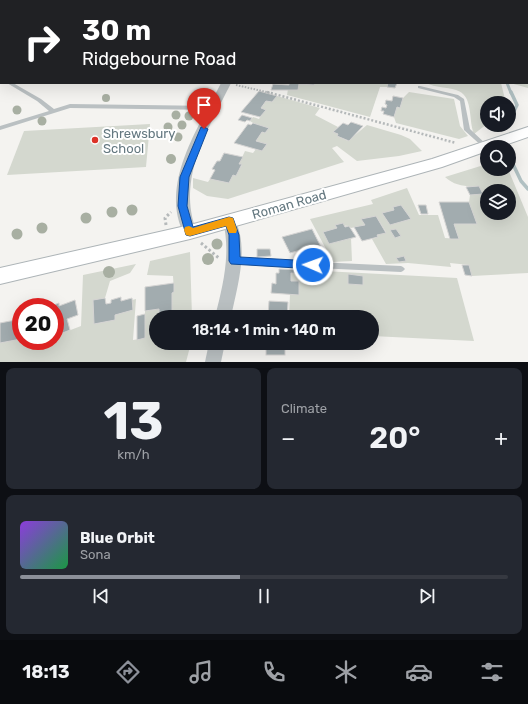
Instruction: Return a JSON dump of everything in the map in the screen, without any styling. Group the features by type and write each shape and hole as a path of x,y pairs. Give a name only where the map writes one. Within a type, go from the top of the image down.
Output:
{"main road":[{"name":"Roman Road","path":"506,140 528,132"},
{"name":"Roman Road","path":"0,276 195,238 229,221 437,163 480,149"}],"street":[{"path":"195,238 183,206 184,177 198,140 226,84"},
{"path":"224,310 234,265 234,235 229,221"},
{"path":"213,362 216,350"}],"lane":[{"path":"11,84 33,96 53,111"},
{"path":"420,87 456,96 462,100 467,130 480,142"},
{"path":"0,128 70,106 214,108"},
{"path":"234,265 402,269"}],"path":[{"path":"231,84 290,97 456,143"},
{"path":"195,238 234,265"}],"shaded area":[{"path":"299,84 388,84 387,87 380,87 370,117 287,95 288,89 298,90"},
{"path":"429,84 501,84 504,96 480,96 480,129 474,134 470,109 466,97 456,90"},
{"path":"514,84 528,84 528,88"},
{"path":"409,92 454,99 460,126 468,136 459,139 396,123 394,117 397,107 400,108 403,98"},
{"path":"277,96 320,108 315,115 338,127 333,132 338,134 337,136 348,141 367,125 410,139 422,151 399,156 357,161 337,146 332,148 344,162 228,199 207,196 193,188 193,178 208,182 210,179 229,183 233,175 236,175 242,165 239,164 245,151 253,153 256,149 262,151 267,144 256,141 262,132 265,133 269,128 250,121 253,117 259,119 265,110 261,108 266,101 272,102"},
{"path":"150,124 146,167 7,175 24,131"},
{"path":"480,166 480,176 511,176 514,184 480,184 480,188 479,186 461,185 445,177"},
{"path":"407,188 419,215 438,215 445,238 459,239 454,224 477,224 469,202 470,195 480,194 480,220 516,220 516,188 528,217 528,273 472,276 469,265 450,263 451,267 408,263 386,264 372,239 378,237 377,235 386,232 376,216 362,219 365,225 351,228 349,226 335,225 337,228 323,232 329,243 351,238 352,261 333,262 310,219 373,204 371,200","holes":["401,205 411,219 390,225 382,213 394,210 393,207"]},
{"path":"190,252 192,310 172,310 172,293 174,292 173,276 147,275 150,261"},
{"path":"136,264 130,273 110,281 105,298 93,300 95,324 115,320 115,315 133,310 132,300 136,299 133,340 145,338 145,311 149,310 149,350 189,350 186,362 0,362 0,343 12,341 12,350 64,350 64,333 81,326 83,275"},
{"path":"304,270 457,278 474,341 379,336 379,310 289,310 290,294 299,281 291,281 291,273 303,274"}],"building":[{"path":"273,84 299,84 298,90 271,90"},
{"path":"388,84 397,84 395,88 387,87"},
{"path":"259,91 277,96 272,102 266,101 261,108 266,110 260,117 241,112"},
{"path":"393,96 403,98 400,108 397,107 394,117 383,114 384,111 381,111 382,107 386,108 386,100 392,101"},
{"path":"242,115 252,118 250,121 247,120 245,122 238,120"},
{"path":"351,122 363,126 349,141 337,136 338,134 333,132 343,123 348,125"},
{"path":"253,123 269,128 265,133 262,132 256,141 267,144 262,151 234,143 248,124 251,125"},
{"path":"224,153 243,157 239,164 242,164 236,176 233,175 229,183 210,179 215,170 212,169 217,161 220,161"},
{"path":"479,186 480,194 470,195 466,187"},
{"path":"439,202 469,202 477,224 454,224 459,239 450,239"},
{"path":"401,205 411,219 390,225 382,213 394,210 393,207"},
{"path":"418,205 426,205 428,214 421,214"},
{"path":"376,216 386,233 377,235 378,237 362,241 354,227 365,225 361,219"},
{"path":"343,223 345,227 349,226 356,237 329,244 323,232 337,228 335,225"},
{"path":"312,229 323,251 314,253 311,247 290,253 282,237"},
{"path":"396,229 401,236 395,238 390,230"},
{"path":"257,249 270,249 271,256 257,257"},
{"path":"404,256 406,261 399,262 396,258"},
{"path":"462,265 469,265 472,276 465,275"},
{"path":"279,269 304,270 303,274 291,273 291,281 299,281 299,295 271,293 272,283 276,284 276,273 279,273"},
{"path":"348,274 363,276 363,285 348,284"},
{"path":"174,283 174,292 172,293 172,310 159,309 145,311 145,287"},
{"path":"121,297 121,301 132,298 133,310 115,315 115,320 94,324 93,300 105,298 106,304 111,303 111,300"},
{"path":"75,300 78,315 67,319 70,330 64,332 64,304"},
{"path":"269,301 288,302 287,310 268,310"},
{"path":"145,314 145,338 137,340 137,316"},
{"path":"12,321 12,341 0,343 0,323"},
{"path":"266,350 285,350 285,355 266,355"}],"waterway":[{"path":"507,84 511,93"},
{"path":"511,92 513,96"},
{"path":"516,103 516,107"},
{"path":"516,170 521,181 528,189"}],"slow traffic":[{"path":"189,230 190,232 229,221 232,230"}],"place":[{"name":"Shrewsbury School","path":"95,140"}],"route":[{"path":"204,129 198,140 184,177 183,206 190,232 229,221 234,235 234,261 313,265"}]}
